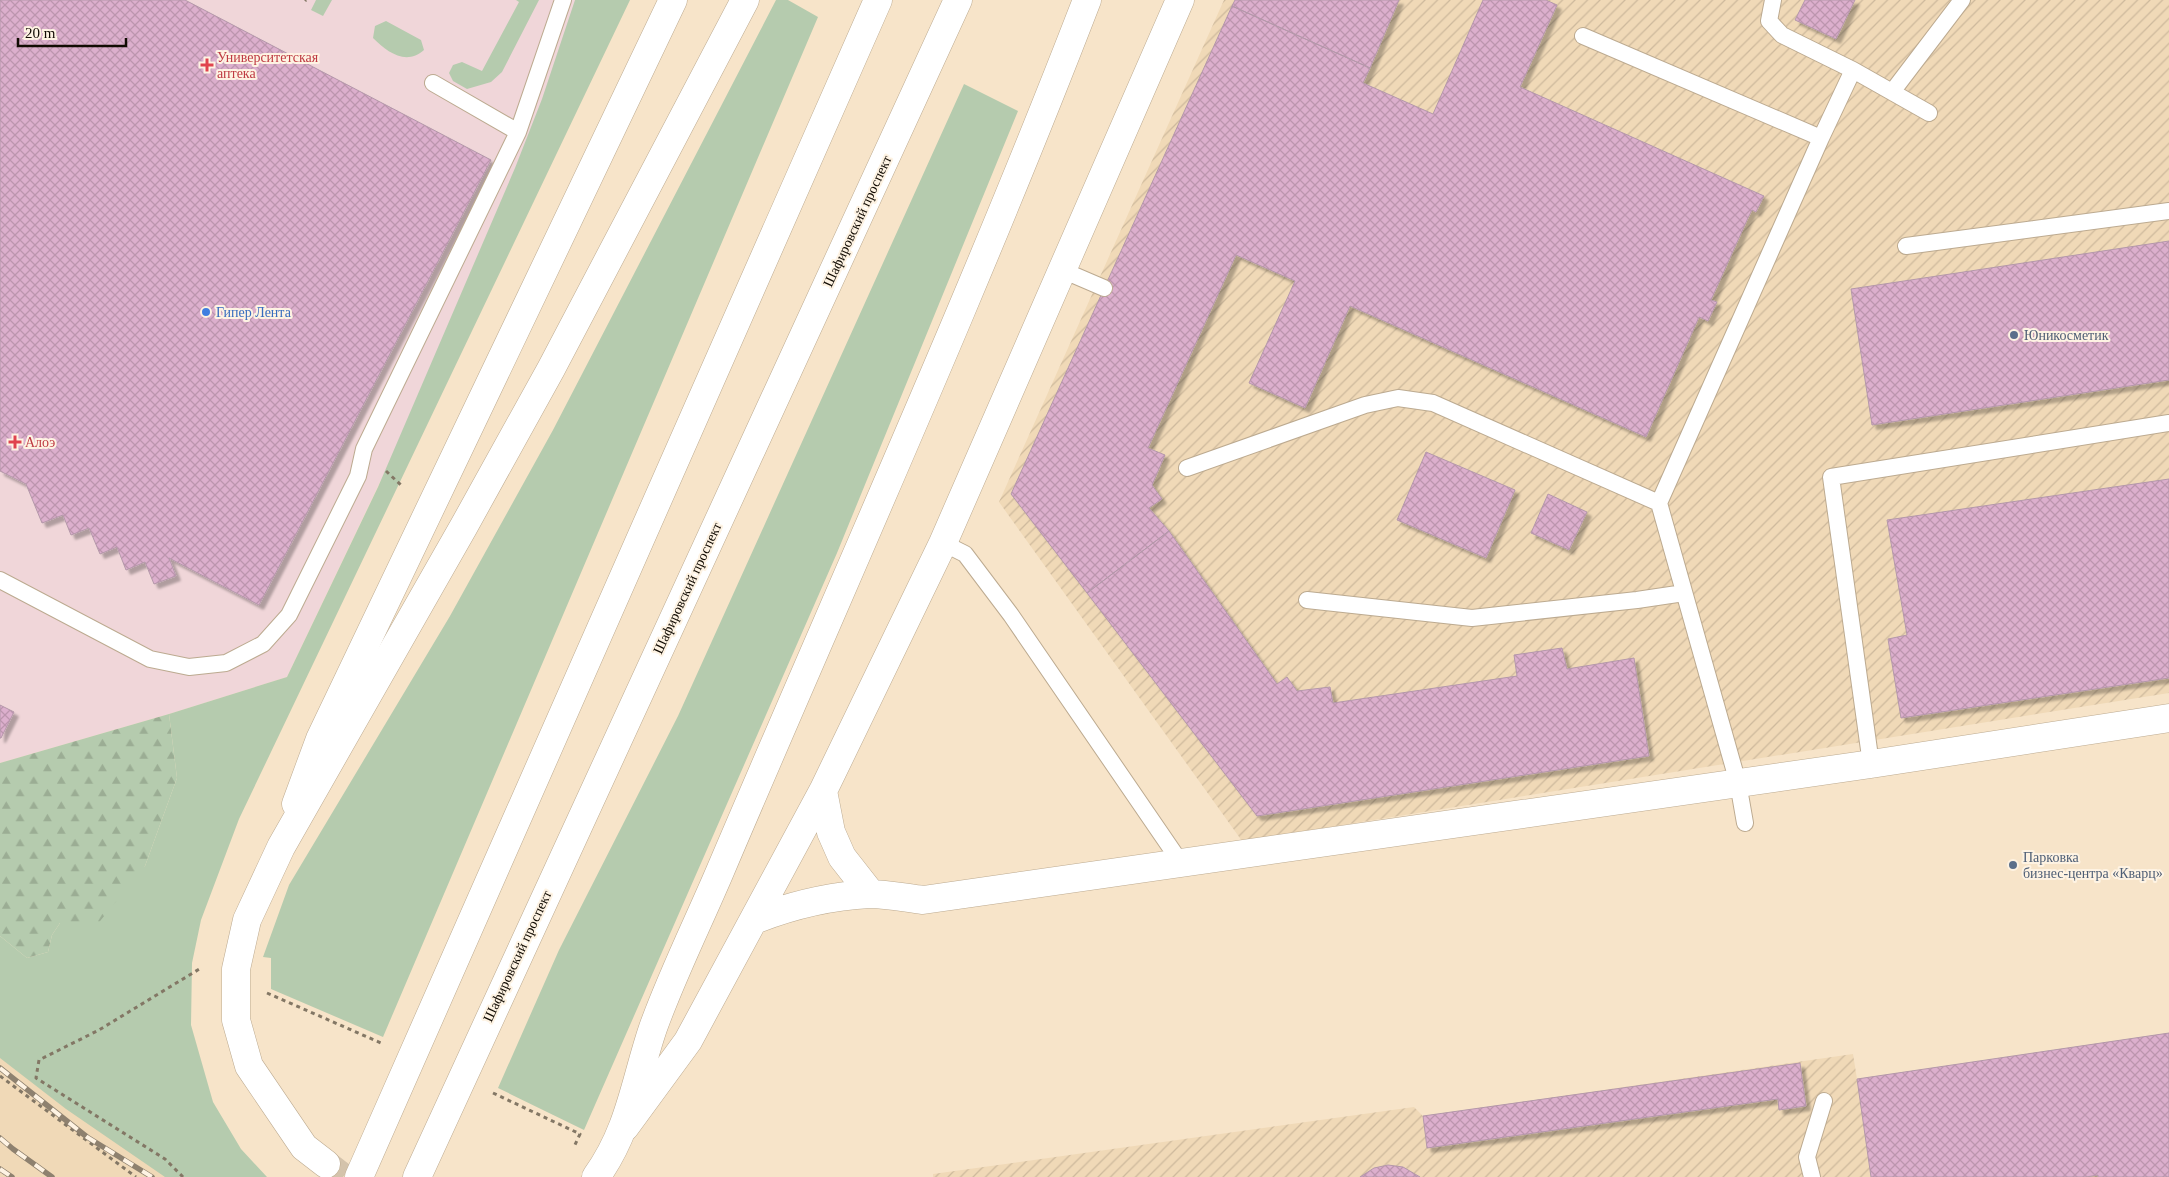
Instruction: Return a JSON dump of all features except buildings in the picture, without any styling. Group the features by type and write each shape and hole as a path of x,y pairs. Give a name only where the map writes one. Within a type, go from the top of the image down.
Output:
{"main road":[{"path":"326,1164 304,1147 249,1066 236,1020 236,969 248,920 281,847 320,739 673,0"},
{"path":"281,847 552,369 745,0"},
{"path":"359,1177 419,1045 878,0"},
{"name":"Шафировский проспект","path":"417,1177 958,0"},
{"path":"596,1177 607,1163 624,1128 654,1028 855,560 1040,120 1086,0"},
{"path":"624,1128 688,1040 823,791 944,543 1180,0"},
{"path":"754,920 788,907 826,898 871,894 923,900 1871,764 2169,718"},
{"path":"823,791 831,832 842,857 871,894"}],"lane":[{"path":"0,580 150,659 189,667 226,663 264,644 289,615 358,476 364,449 518,132 563,0"},
{"path":"1773,0 1768,21 1782,35 1853,70 1929,113"},
{"path":"1892,92 1962,0"},
{"path":"1583,36 1820,138"},
{"path":"1745,823 1738,783 1659,503 1820,138 1853,70"},
{"path":"432,83 518,132"},
{"path":"1906,246 2169,211"},
{"path":"1062,270 1104,288"},
{"path":"1187,468 1365,405 1398,398 1433,403 1659,503"},
{"path":"1871,764 1832,477 2169,423"},
{"path":"944,543 965,554 1011,615 1181,863"},
{"path":"1307,600 1472,618 1684,593"},
{"path":"1812,1177 1807,1157 1824,1102"}],"path":[{"path":"183,1177 165,1159 36,1078 39,1060 99,1030 201,968"},
{"path":"267,984 266,992 381,1042"},
{"path":"0,1076 136,1177"},
{"path":"493,1093 580,1134 574,1147"}],"shaded area":[{"name":"Гипер Лента","path":"0,0 610,0 287,677 169,714 0,763"},
{"path":"1224,0 2169,0 2169,693 1242,841 999,502"},
{"path":"0,1030 208,1177 0,1177"},
{"path":"2169,1033 2169,1177 933,1177 933,1174 1414,1107 1423,1116 1853,1054 1857,1079"}],"green space":[{"path":"316,0 332,0 323,16 311,10"},
{"path":"516,0 539,0 502,72 491,82 467,89 453,81 449,73 453,65 462,62 482,71 519,2"},
{"path":"575,0 630,0 239,819 201,920 192,963 191,1025 213,1102 241,1149 267,1177 165,1177 66,1109 0,1058 0,936 27,958 48,952 52,935 60,923 145,866 177,778 169,714 287,677 378,487 515,168 542,99"},
{"path":"776,0 788,0 818,17 383,1037 271,989 271,958 263,957 289,885 450,616 553,430"},
{"path":"386,21 421,40 424,50 417,55 404,57 384,48 373,38 375,26"},
{"path":"964,84 1018,111 837,553 584,1130 498,1088 559,950 678,716"},
{"path":"169,714 177,778 145,866 96,926 60,923 52,935 48,952 27,958 0,936 0,763"}],"tunnel":[{"path":"326,1164 343,1177"}],"railway":[{"path":"0,1068 87,1137 152,1177"},
{"path":"0,1138 52,1177"},
{"path":"0,1169 12,1177"}],"place":[{"name":"Университетская аптека","path":"207,65"},
{"name":"Гипер Лента","path":"206,312"},
{"name":"Юникосметик","path":"2014,335"},
{"name":"Алоэ","path":"15,442"},
{"name":"Парковка бизнес-центра «Кварц»","path":"2013,865"}]}
